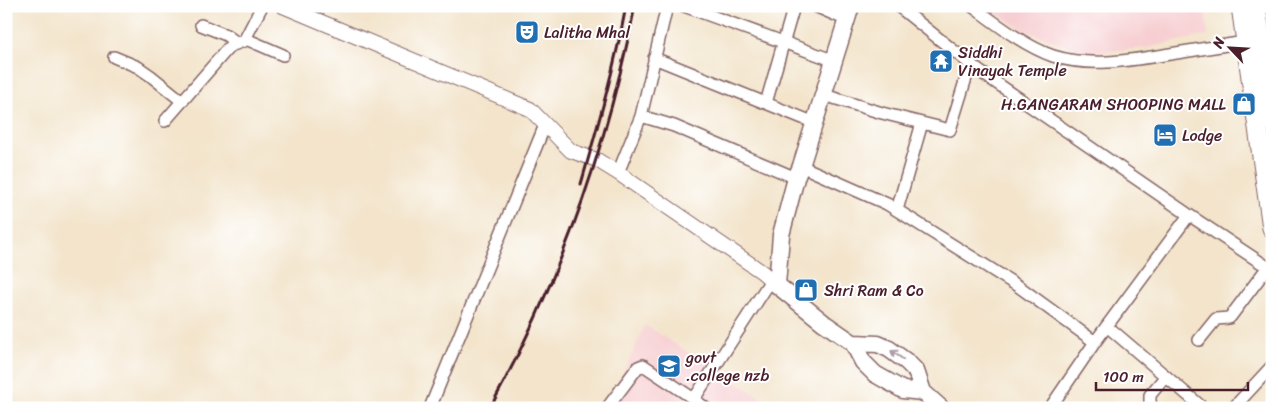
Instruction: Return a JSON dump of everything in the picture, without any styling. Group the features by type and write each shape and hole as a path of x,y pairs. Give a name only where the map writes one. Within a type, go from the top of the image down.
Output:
{"highway":[{"path":"1241,6 1272,228"},
{"path":"1256,6 1272,121"}],"main road":[{"path":"849,13 781,235 774,282 824,323 853,343 863,362 875,374 903,390 923,392"},
{"path":"853,343 878,344 889,349 907,362 916,371 923,392 941,408"}],"street":[{"path":"165,121 230,46 241,41 262,6"},
{"path":"282,6 530,109 571,151 597,160 618,173 774,282 694,399"},
{"path":"618,173 640,116 667,6"},
{"path":"684,6 835,61"},
{"path":"766,103 794,6"},
{"path":"815,6 849,13"},
{"path":"898,6 970,65 1270,269 1231,316 1229,318 1216,319 1199,340"},
{"path":"972,6 1036,48 1053,56 1080,62 1124,61 1245,42"},
{"path":"201,25 283,55"},
{"path":"114,57 138,67 182,101"},
{"path":"654,58 815,123"},
{"path":"824,96 950,130 970,65"},
{"path":"640,116 674,126 887,204 1018,286 1095,342"},
{"path":"897,210 922,123"},
{"path":"430,408 545,125"},
{"path":"1052,407 1095,342 1189,215"},
{"path":"1107,326 1203,408"},
{"path":"610,407 638,367 643,365 706,408"},
{"path":"1236,405 1272,366"},
{"path":"1152,408 1150,395 1166,376"}],"shaded area":[{"path":"985,6 1205,6 1208,35 1146,48 1088,53 1023,30"},
{"name":"govt .college nzb","path":"645,325 777,408 607,408"}],"railway":[{"path":"581,184 600,118 626,6"},
{"path":"490,408 538,312 578,213 610,111 624,59 635,6"}],"place":[{"name":"Lalitha Mhal","path":"527,32"},
{"name":"Siddhi Vinayak Temple","path":"941,61"},
{"name":"H.GANGARAM SHOOPING MALL","path":"1244,104"},
{"name":"Lodge","path":"1165,135"},
{"name":"Shri Ram & Co","path":"806,290"},
{"name":"govt .college nzb","path":"669,366"}]}
